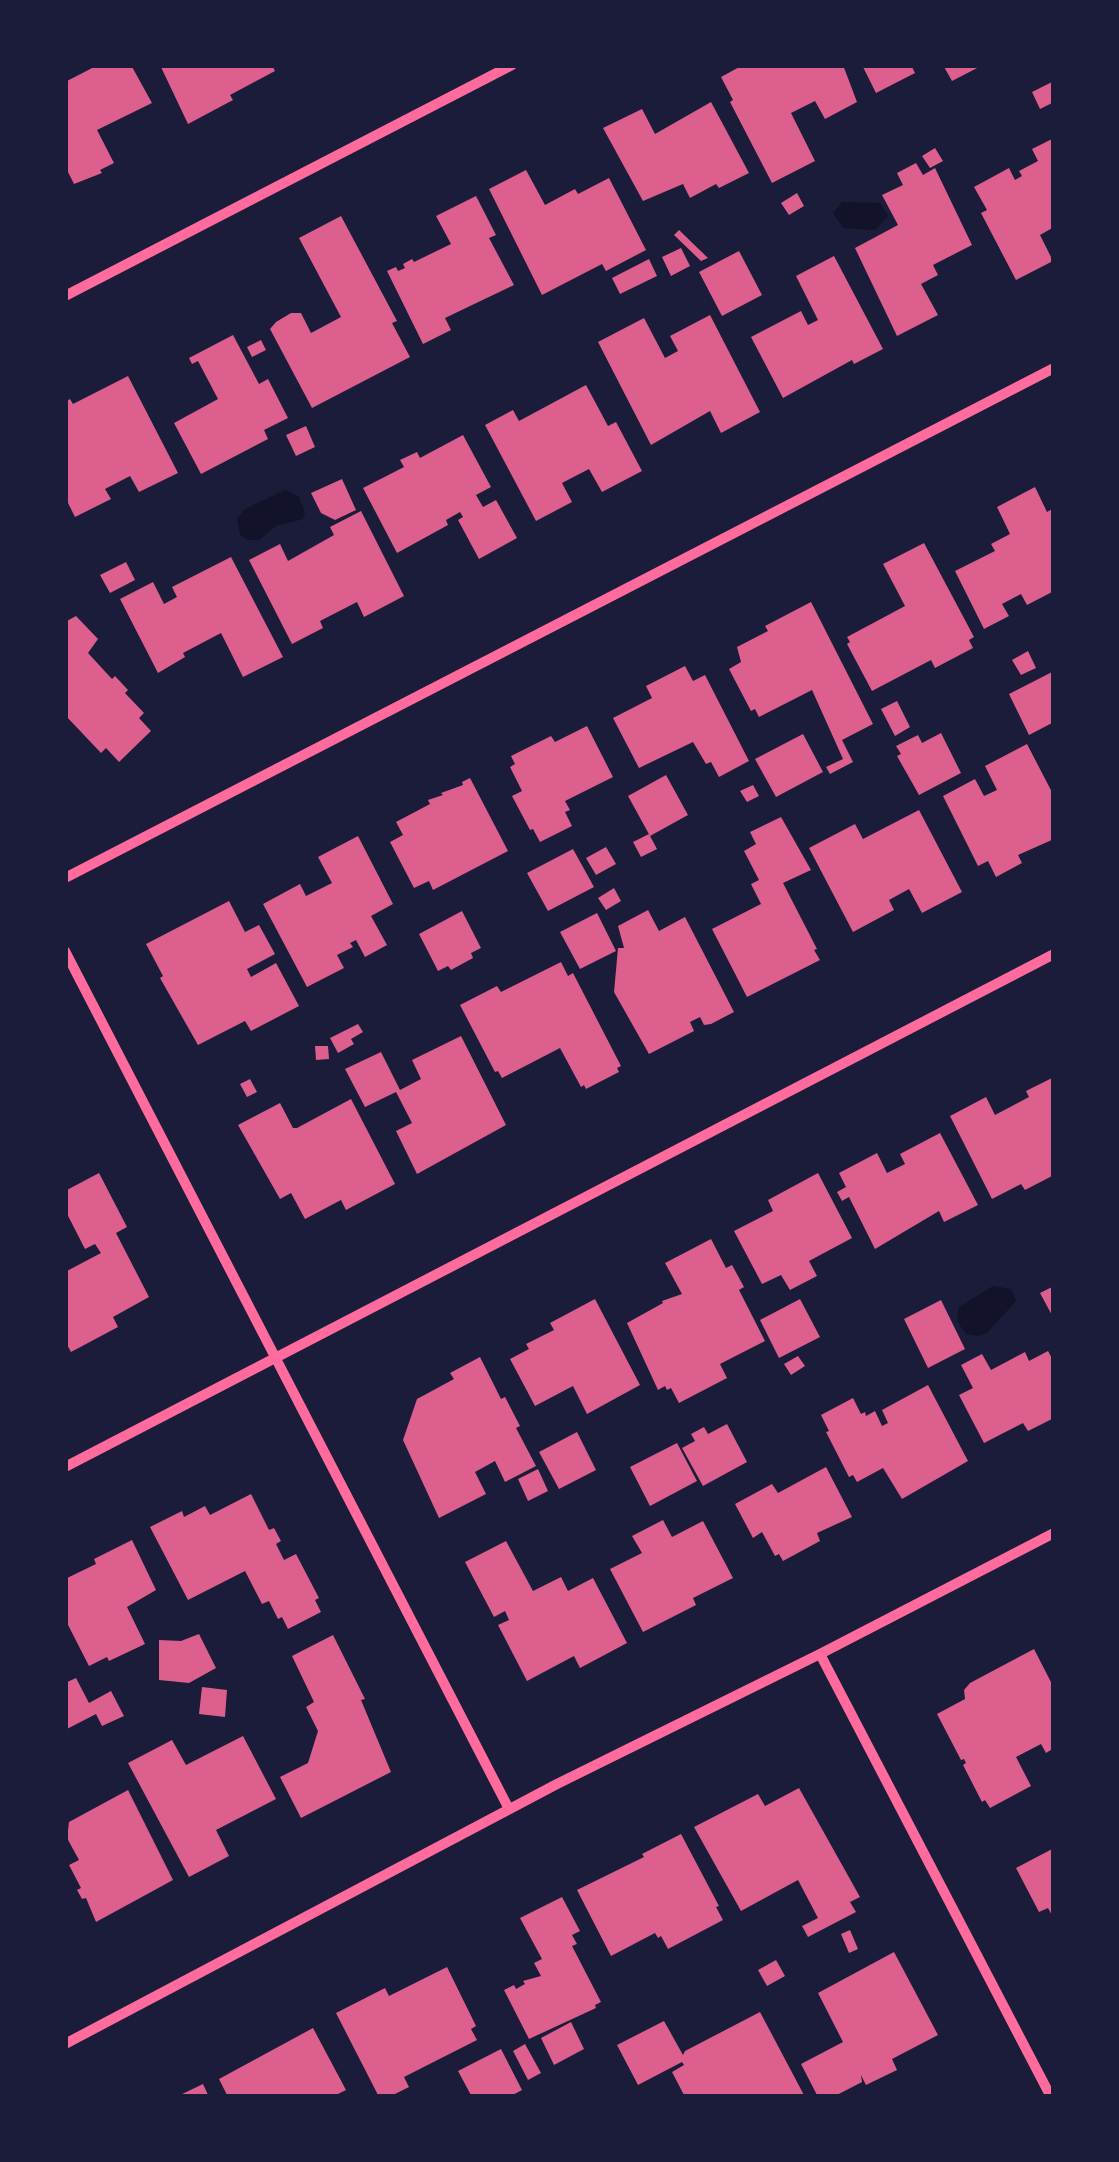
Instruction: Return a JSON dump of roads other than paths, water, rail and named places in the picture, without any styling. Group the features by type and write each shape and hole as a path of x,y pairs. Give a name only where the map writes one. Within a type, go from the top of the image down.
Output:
{"street":[{"path":"65,296 512,65"},
{"path":"65,878 1054,368"},
{"path":"65,951 509,1809"},
{"path":"65,1467 1054,954"},
{"path":"65,2044 509,1809 1054,1533"},
{"path":"820,1654 1051,2096"}]}
